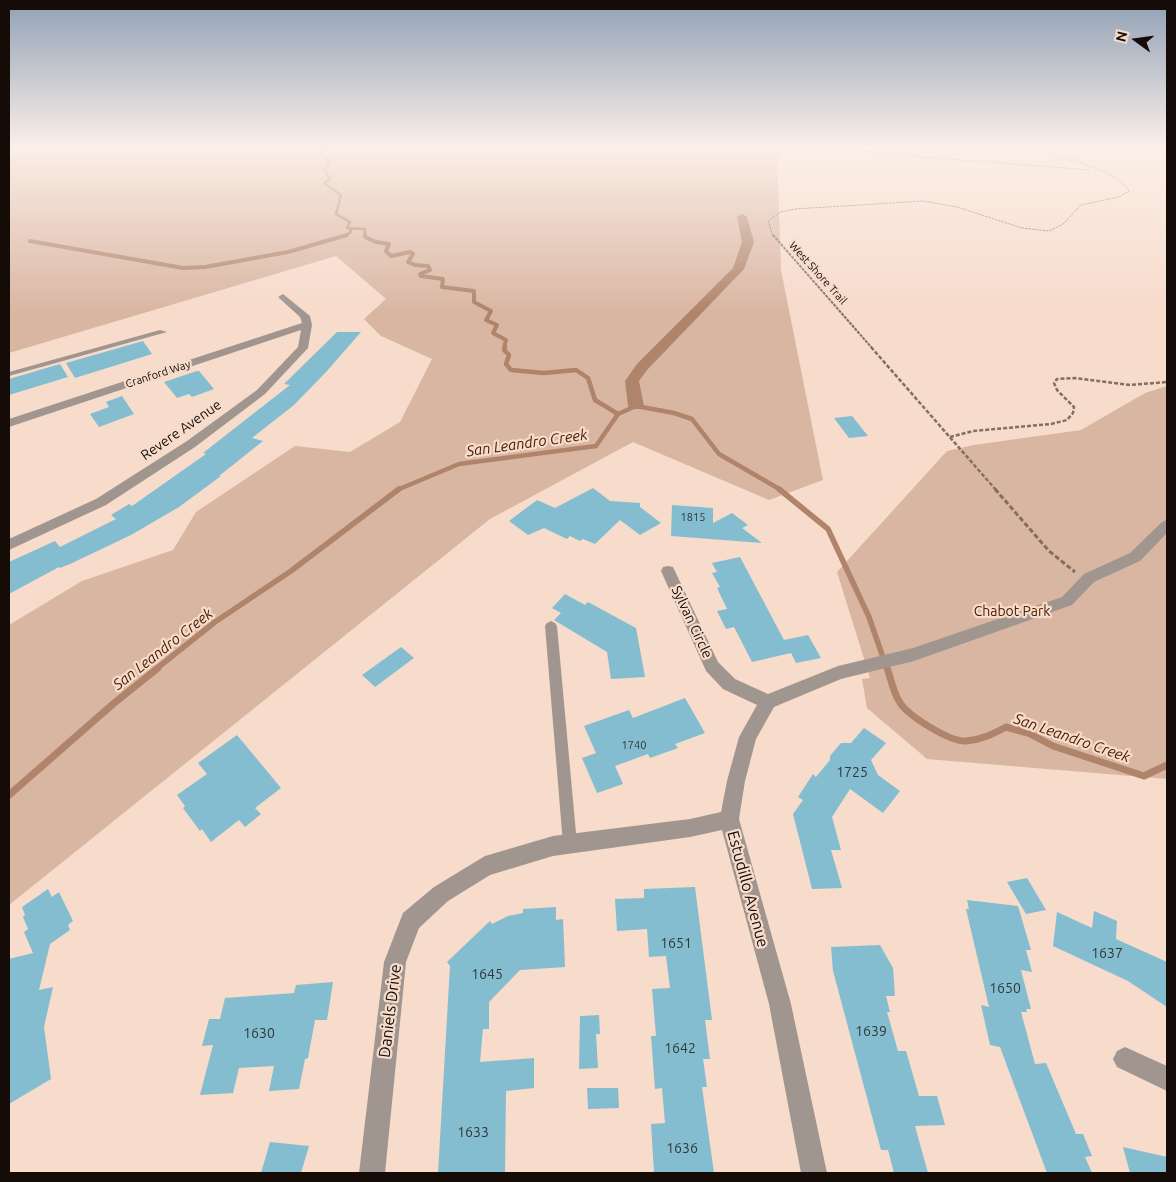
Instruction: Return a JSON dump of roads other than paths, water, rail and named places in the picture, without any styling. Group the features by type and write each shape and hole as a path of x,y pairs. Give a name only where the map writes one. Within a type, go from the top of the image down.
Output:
{"street":[{"path":"283,297 304,316 307,325"},
{"name":"Cranford Way","path":"9,422 307,325"},
{"name":"Revere Avenue","path":"9,545 101,502 190,444 237,410 260,392 303,348 307,325"},
{"path":"768,702 838,673 914,654 1067,601 1089,578 1135,558 1167,525"},
{"name":"Sylvan Circle","path":"668,571 712,666 729,684 768,702"},
{"name":"Estudillo Avenue","path":"768,702 748,737 728,819 780,1004 814,1173"},
{"name":"Daniels Drive","path":"372,1173 395,962 411,921 441,894 485,866 552,846 690,828 728,819"},
{"path":"1125,1059 1167,1079"}],"lane":[{"path":"9,374 163,332"},
{"path":"552,626 570,844"}],"waterway":[{"path":"339,202 336,214 350,222 347,228 365,229 365,237 376,242 389,244 386,251 391,256 410,252 413,254 408,262 415,265 428,266 430,270 420,274 421,276 443,279 442,287 474,291 474,302 491,311 486,320 497,325 493,333 506,340 504,348"},
{"path":"636,406 632,381 642,367 738,269 748,242 742,217"},
{"path":"344,236 351,232 350,229"},
{"path":"30,241 183,268 205,267 288,252 344,236"},
{"path":"505,347 504,350 509,355 506,364 511,370 544,373 576,370 588,378 595,400 618,414"},
{"name":"San Leandro Creek","path":"618,414 636,406 674,413 692,419 719,454 781,490"},
{"name":"San Leandro Creek","path":"399,489 459,464 596,446 618,414"},
{"name":"San Leandro Creek","path":"156,669 215,622 291,571 399,489"},
{"name":"San Leandro Creek","path":"779,489 828,529 869,617 887,669"},
{"name":"San Leandro Creek","path":"9,795 113,704 158,668"},
{"name":"San Leandro Creek","path":"887,668 895,693 903,707 929,727 950,737 966,741 987,736 1006,727 1028,733 1053,746 1144,776 1167,765"}],"park label":[{"name":"Chabot Park","path":"1012,611"}]}
